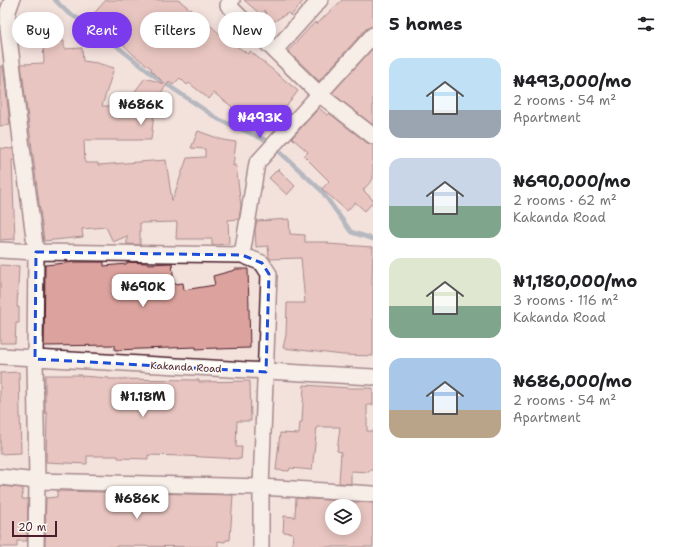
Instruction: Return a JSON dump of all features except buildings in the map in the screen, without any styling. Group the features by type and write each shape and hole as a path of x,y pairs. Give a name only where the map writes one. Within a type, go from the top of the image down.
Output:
{"street":[{"path":"12,0 4,28 36,252 36,547"},
{"path":"232,0 228,5 319,94 373,136"},
{"path":"275,50 320,0"},
{"path":"242,255 257,163 373,34"},
{"path":"0,250 36,252 242,255 262,263 268,274 266,372 261,487 261,547"},
{"name":"Kakanda Road","path":"0,356 373,377"},
{"path":"0,477 37,480 261,487 373,494"}],"highlighted area":[{"path":"36,252 242,255 262,263 269,274 266,372 35,359"}],"waterway":[{"path":"55,0 67,12 98,31 153,75 218,119 268,141 321,190 351,232 373,239"}]}
